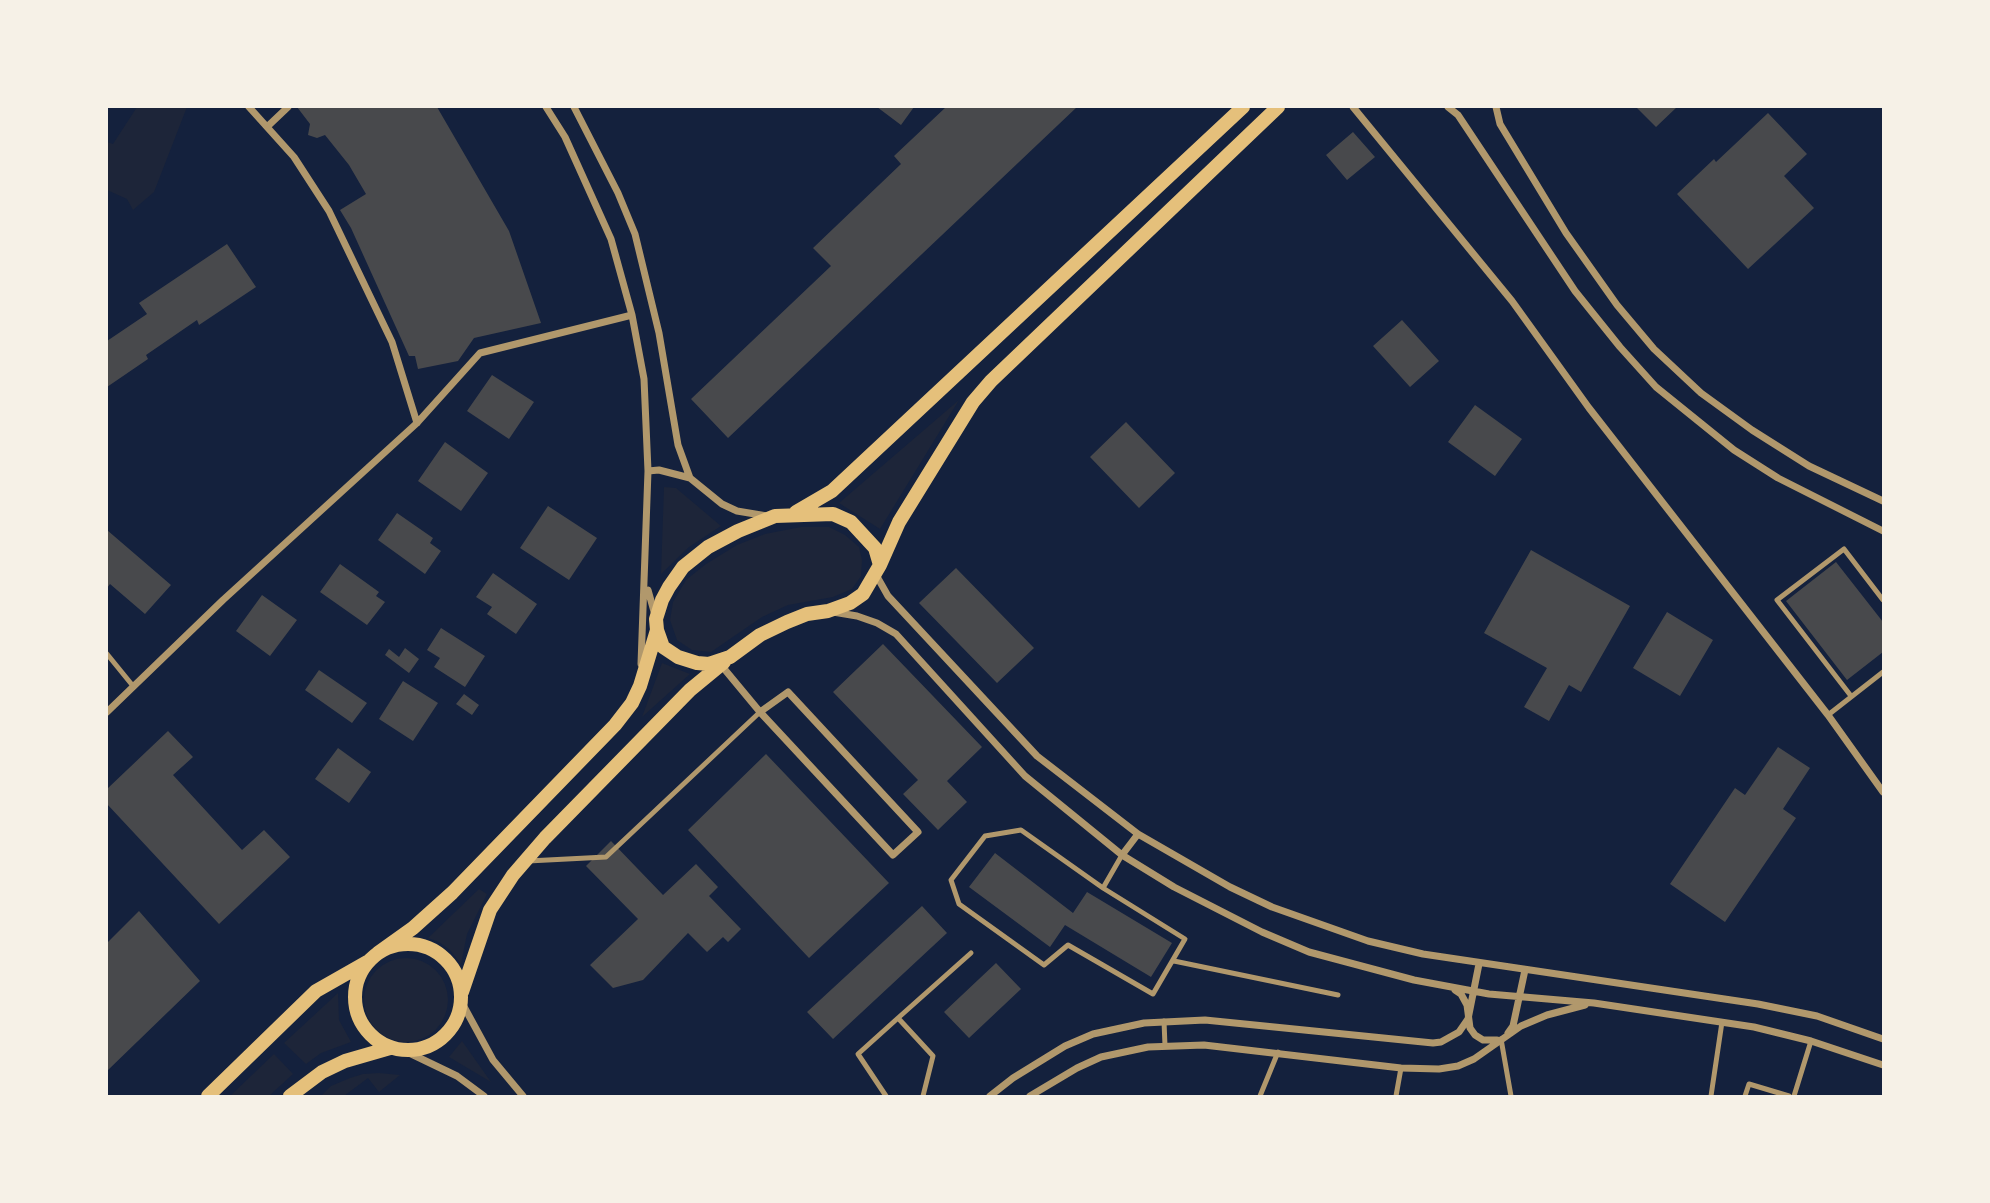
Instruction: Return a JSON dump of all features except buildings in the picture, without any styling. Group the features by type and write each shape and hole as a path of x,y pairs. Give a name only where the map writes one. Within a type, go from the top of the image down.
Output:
{"main road":[{"path":"794,513 832,491 1242,107"},
{"path":"290,1096 316,1076 345,1060 390,1048 417,1050 438,1042 454,1025 490,910 513,874 690,691 725,661 760,635 807,614 828,611 850,603 863,594 906,511 973,401 1278,107"},
{"path":"390,1048 369,1033 356,1011 356,985 373,958 429,914 615,725 632,703 640,686 669,587 683,567 708,547 738,531 775,516 794,513 833,514 851,522 876,548 878,569"},
{"path":"657,624 663,647 678,657 697,663 725,661"},
{"path":"208,1096 316,991 390,947 418,945 443,956 452,967 462,998"}],"street":[{"path":"249,107 294,157 329,211 392,342 417,423"},
{"path":"268,126 288,107"},
{"path":"546,107 565,137 611,239 632,315 644,379 648,471 640,686"},
{"path":"574,107 618,193 635,234 659,333 678,445 690,478"},
{"path":"1353,107 1512,301 1589,408 1828,715 1883,792"},
{"path":"1448,107 1458,115 1575,291 1656,387 1734,450 1778,478 1883,531"},
{"path":"1496,107 1500,124 1566,233 1617,305 1654,349 1701,393 1752,430 1810,466 1883,501"},
{"path":"107,712 223,600 417,423 480,353 632,315"},
{"path":"648,471 659,470 690,478 722,504 737,511 775,516"},
{"path":"878,569 888,596 1037,756 1138,834 1230,887 1321,926 1379,943 1479,964 1758,1004 1817,1016 1883,1039"},
{"path":"645,582 657,624"},
{"path":"828,611 857,616 877,623 895,634 1025,776 1122,855 1207,904 1309,952 1361,968 1451,988 1594,1003 1754,1027 1811,1041 1883,1065"},
{"path":"725,661 760,712 893,855 918,832 788,692 760,712"},
{"path":"1122,855 1138,834"},
{"path":"990,1096 1013,1078 1065,1046 1116,1028 1164,1021 1205,1020 1433,1043 1453,1037 1468,1019 1479,964"},
{"path":"1508,1034 1513,1026 1525,970"},
{"path":"1451,988 1461,994 1467,1005 1470,1028 1475,1035 1483,1040 1501,1040"},
{"path":"462,998 493,1060 523,1096"},
{"path":"1030,1096 1101,1057 1147,1047 1204,1045 1401,1068 1439,1069 1458,1066 1474,1059 1508,1034 1547,1015 1594,1003"},
{"path":"405,1051 457,1076 484,1096"}],"lane":[{"path":"1852,696 1777,600 1844,549 1883,600"},
{"path":"107,654 133,686"},
{"path":"1828,715 1883,672"},
{"path":"525,862 606,857 760,712"},
{"path":"1021,830 1103,888 1185,939 1153,994 1068,946 1044,965 958,904 951,880 985,836 1021,830"},
{"path":"1103,888 1122,855"},
{"path":"886,1096 858,1054 971,953"},
{"path":"1174,961 1338,995"},
{"path":"898,1018 933,1056 923,1096"},
{"path":"1164,1021 1165,1046"},
{"path":"1711,1096 1722,1022"},
{"path":"1501,1040 1511,1096"},
{"path":"1745,1096 1749,1084 1791,1096 1811,1041"},
{"path":"1260,1096 1278,1052"},
{"path":"1396,1096 1401,1068"}],"shaded area":[{"path":"137,107 187,107 154,192 133,210 127,199 107,190 107,142 113,144"},
{"path":"959,400 880,529 839,503"},
{"path":"664,487 676,488 721,526 689,547 661,574"},
{"path":"801,527 829,527 845,535 859,547 861,576 852,589 833,597 788,605 762,617 711,652 692,650 677,640 670,620 673,602 686,580 737,545 765,534"},
{"path":"662,663 690,674 642,717"},
{"path":"479,889 487,894 467,934 461,964 450,950 428,938"},
{"path":"406,958 422,961 436,970 445,984 448,1000 445,1016 436,1030 422,1039 406,1042 390,1039 376,1030 367,1016 364,1000 367,984 376,970 390,961"},
{"path":"338,993 339,1020 351,1042 321,1053 306,1064 284,1043"},
{"path":"462,1041 491,1082 449,1057"},
{"path":"274,1054 293,1074 269,1096 230,1096"},
{"path":"379,1073 400,1075 379,1092 368,1078 344,1096 321,1096 331,1086 350,1078"}]}
